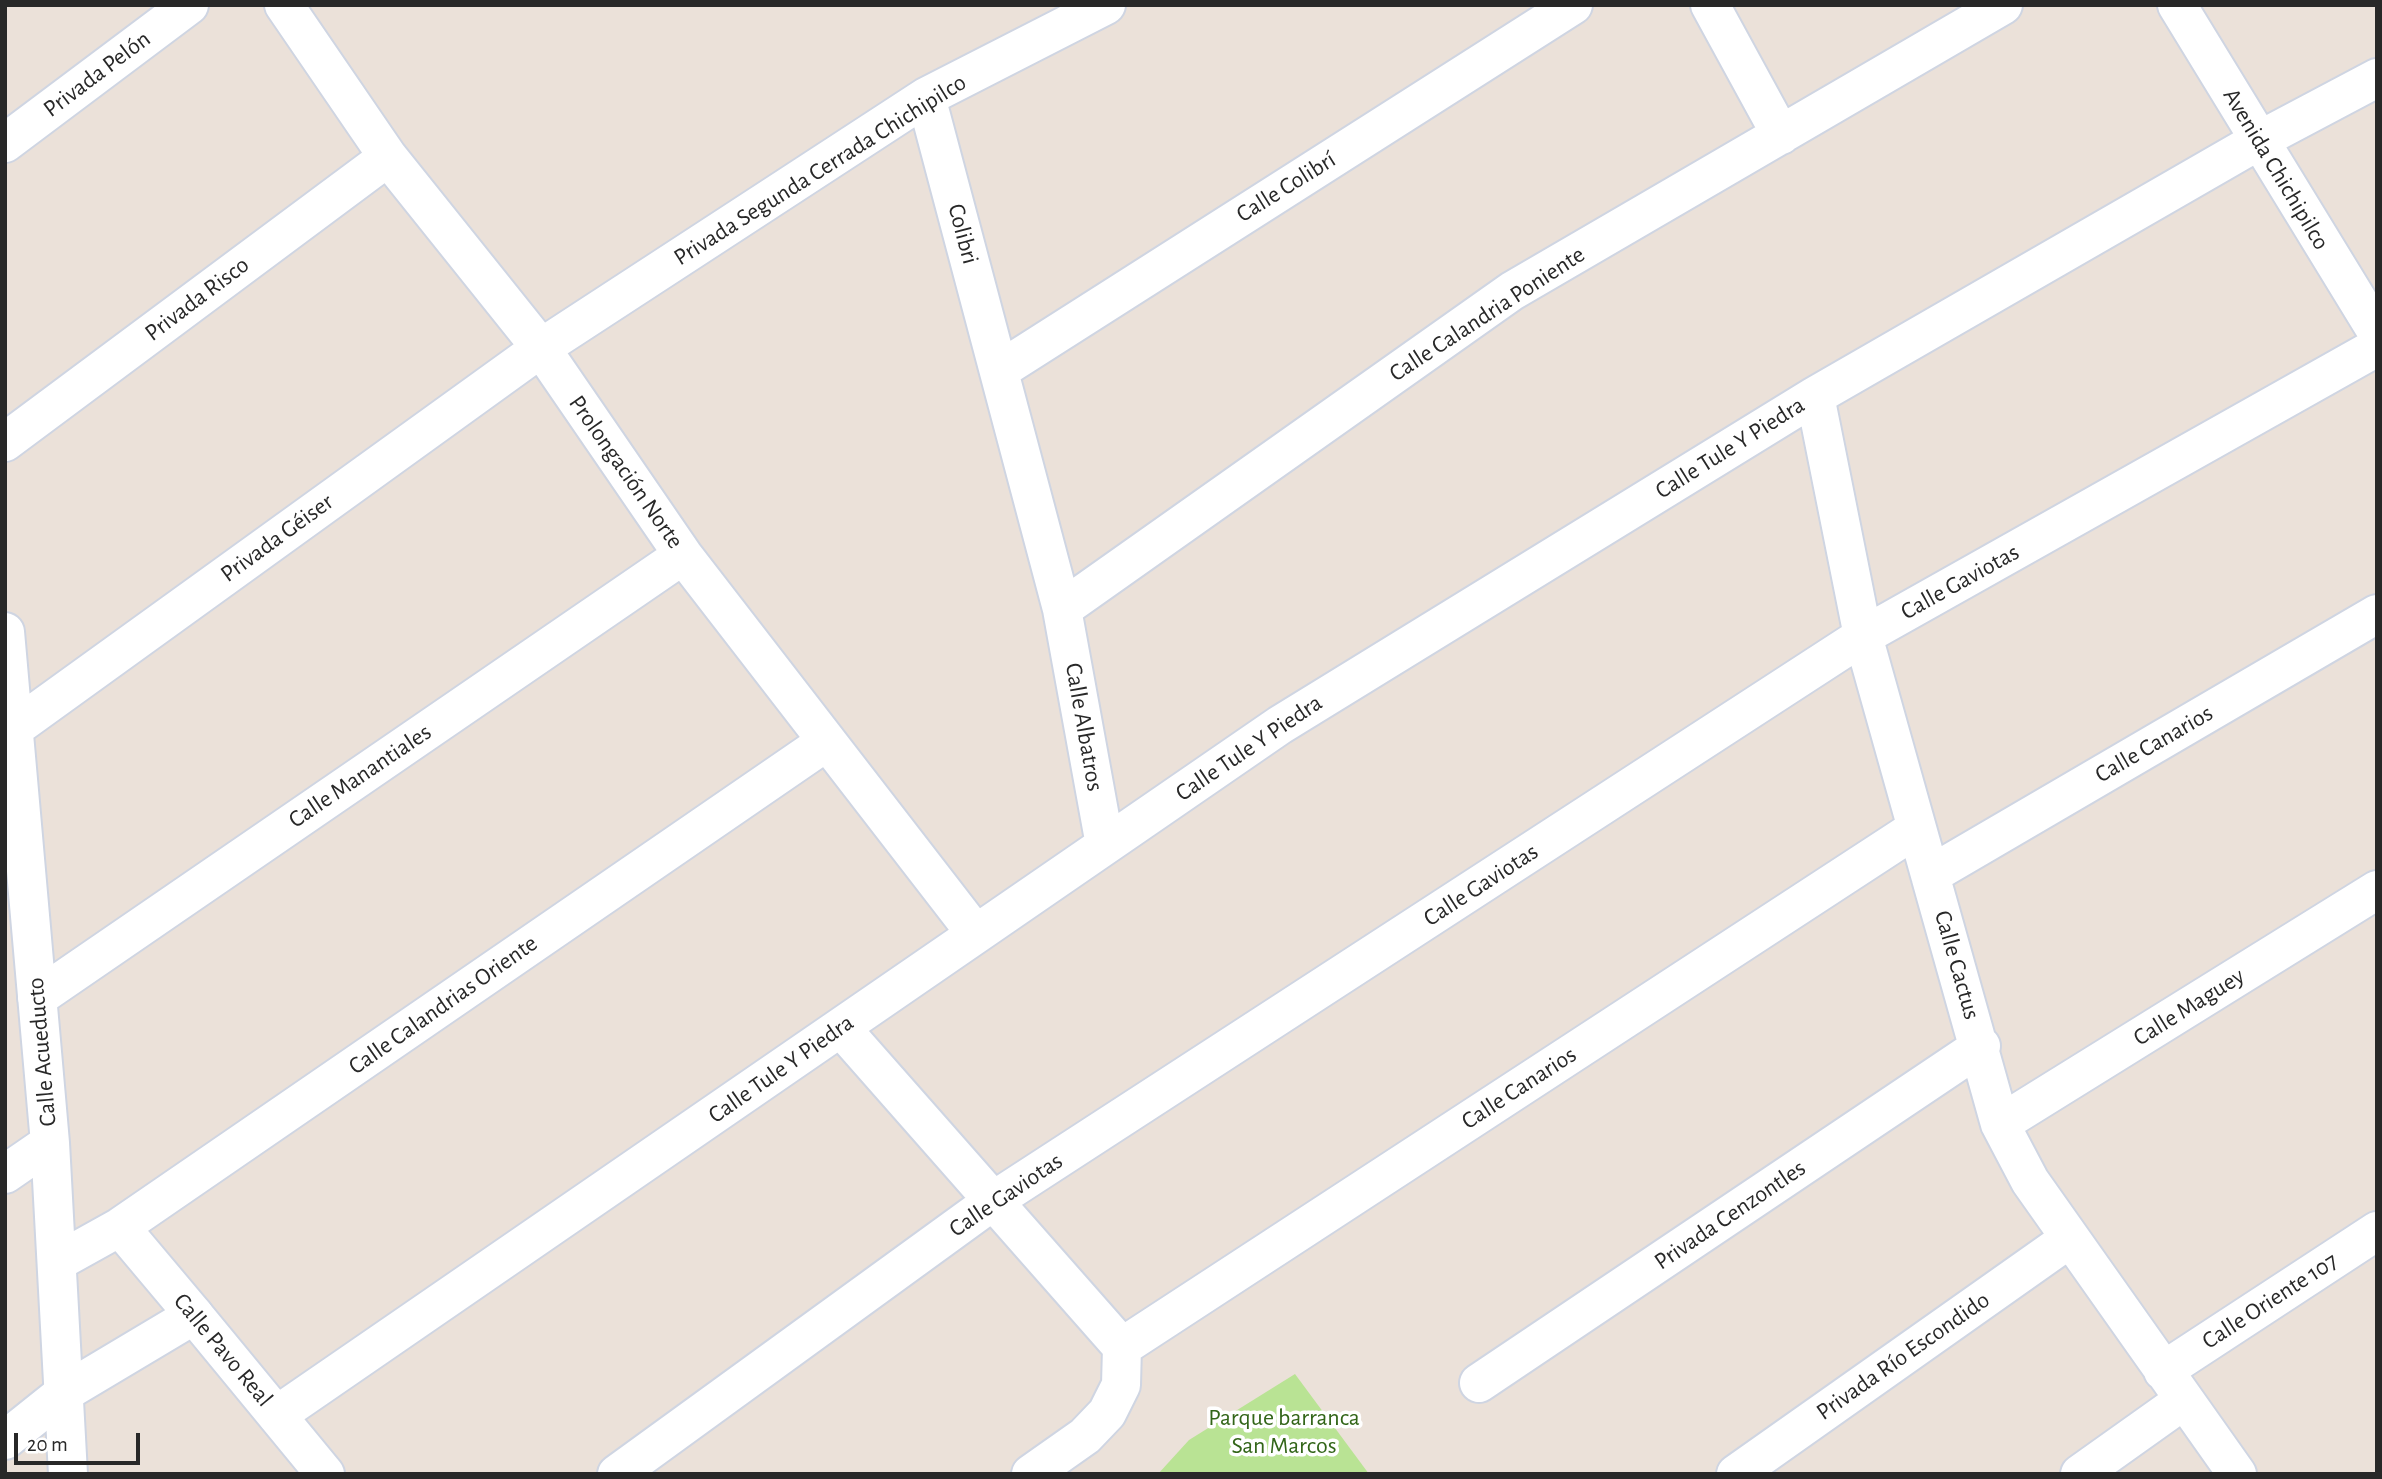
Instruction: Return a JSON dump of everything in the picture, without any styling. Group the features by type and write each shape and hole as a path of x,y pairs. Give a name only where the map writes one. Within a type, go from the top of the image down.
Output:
{"street":[{"name":"Privada Pelón","path":"5,143 190,5"},
{"name":"Prolongación Norte","path":"284,5 388,157 541,348 683,555 976,934"},
{"name":"Privada Segunda Cerrada Chichipilco","path":"541,348 926,97 1106,5"},
{"name":"Calle Colibrí","path":"1000,370 1573,5"},
{"path":"1710,5 1781,135"},
{"name":"Calle Calandria Poniente","path":"1062,609 1512,291 2003,5"},
{"name":"Avenida Chichipilco","path":"2178,5 2258,141 2377,332"},
{"name":"Calle Tule Y Piedra","path":"277,1415 1280,725 1815,396 2258,141 2377,78"},
{"name":"Colibri","path":"926,97 1062,609"},
{"name":"Privada Risco","path":"5,442 388,157"},
{"name":"Calle Gaviotas","path":"617,1474 993,1201 1863,636 2377,346"},
{"name":"Privada Géiser","path":"13,729 541,348"},
{"name":"Calle Cactus","path":"1815,396 1863,636 1981,1046 2000,1124 2030,1181 2069,1239 2237,1474"},
{"name":"Calle Manantiales","path":"37,998 683,555"},
{"name":"Calle Albatros","path":"1062,609 1105,845"},
{"name":"Calle Canarios","path":"1930,875 2377,614"},
{"name":"Calle Acueducto","path":"5,632 50,1143 68,1474"},
{"name":"Calle Calandrias Oriente","path":"57,1262 120,1227 826,742"},
{"name":"Calle Canarios","path":"1122,1347 1917,828"},
{"name":"Calle Maguey","path":"2000,1124 2377,890"},
{"path":"841,1028 1122,1347 1121,1385 1107,1413 1085,1436 1031,1474"},
{"name":"Privada Cenzontles","path":"1479,1383 1981,1046"},
{"path":"5,1174 50,1143"},
{"name":"Calle Pavo Real","path":"120,1227 325,1474"},
{"name":"Calle Oriente 107","path":"2080,1474 2173,1386 2377,1231"},
{"name":"Privada Río Escondido","path":"1736,1474 2069,1239"},
{"path":"5,1440 65,1392 194,1315"}],"green space":[{"name":"Parque barranca San Marcos","path":"1295,1374 1369,1474 1158,1474 1189,1440"}]}
